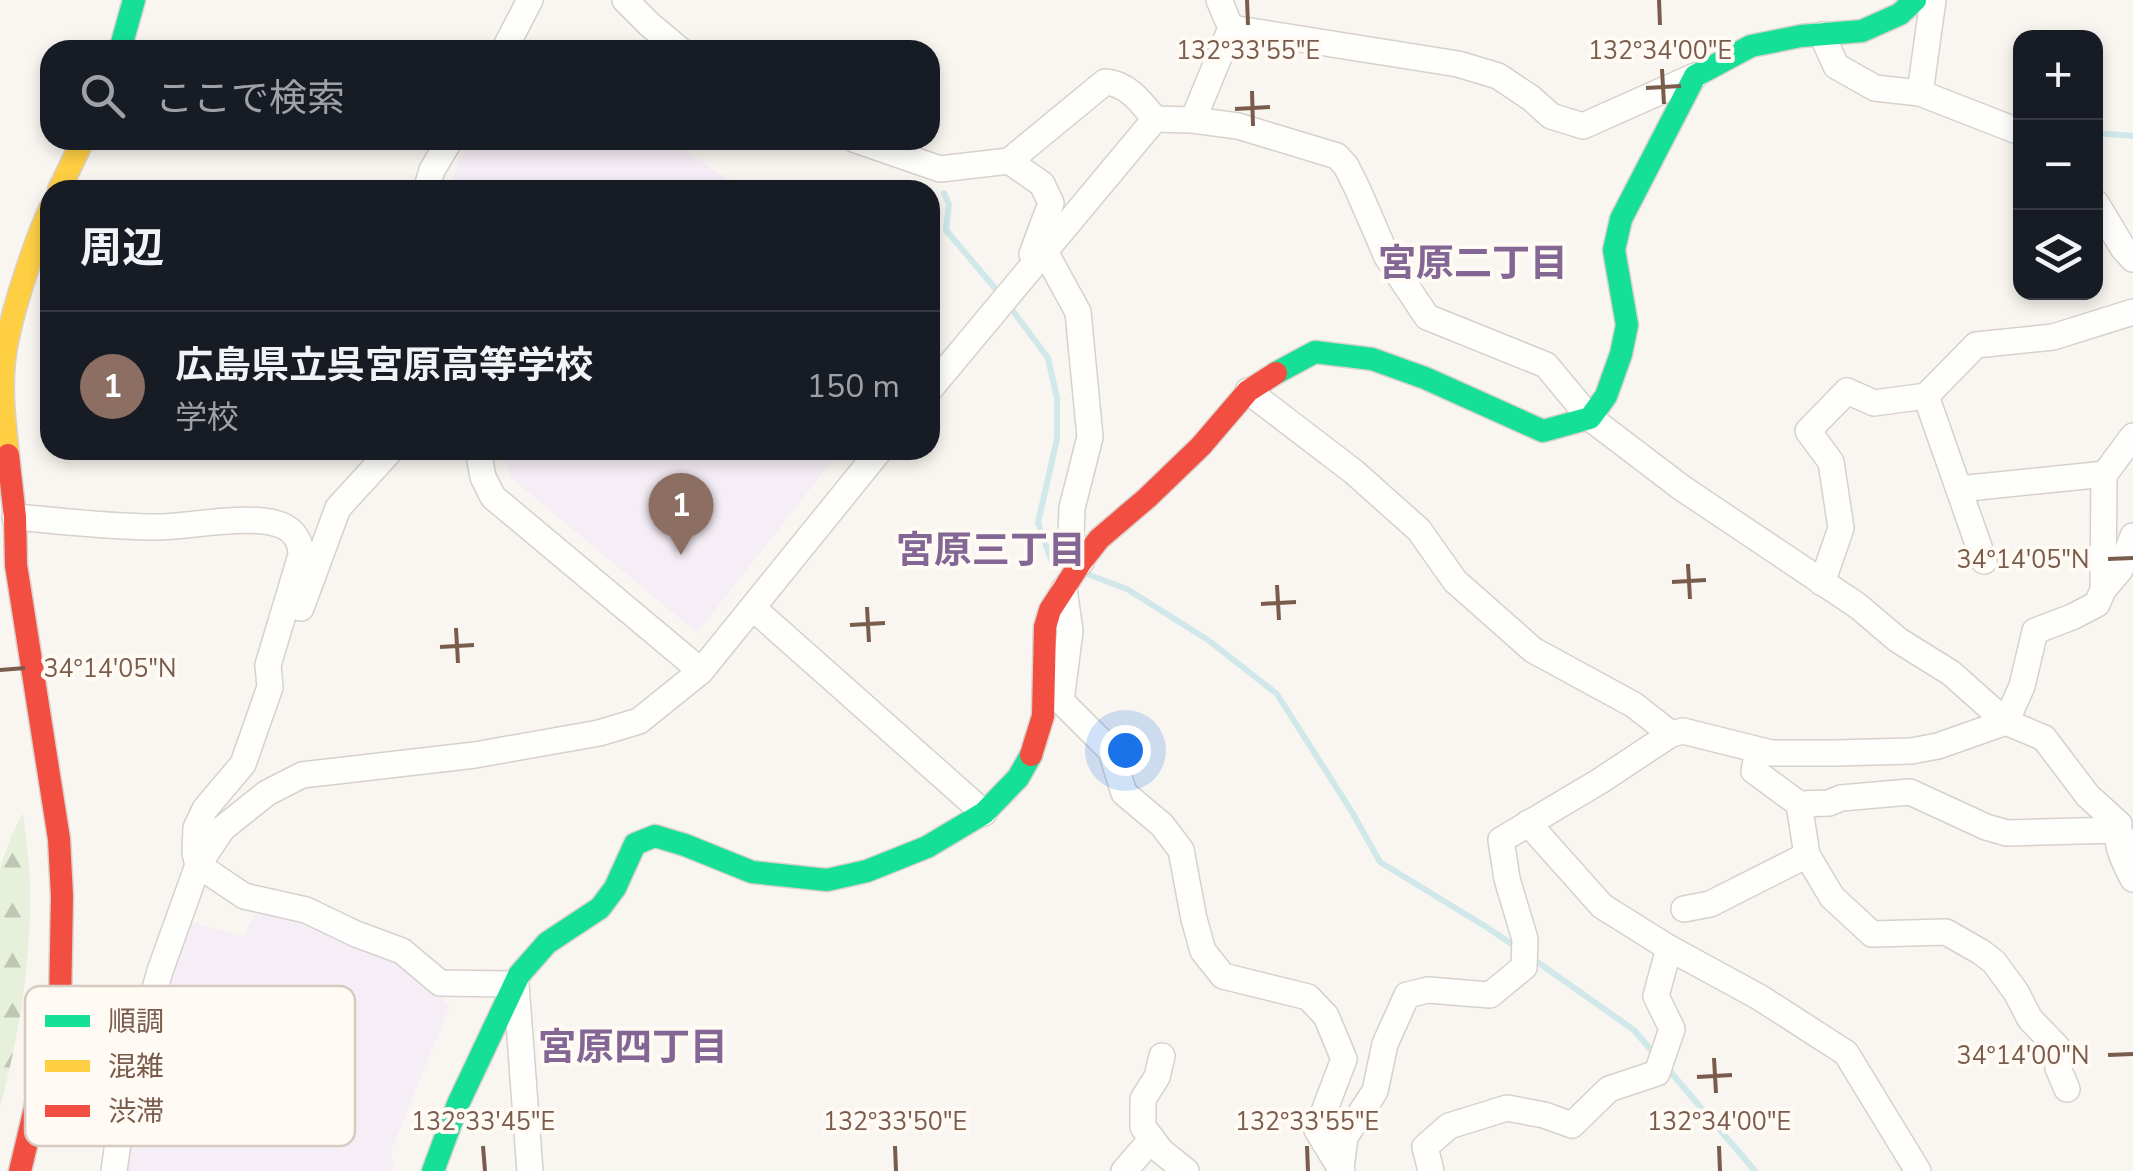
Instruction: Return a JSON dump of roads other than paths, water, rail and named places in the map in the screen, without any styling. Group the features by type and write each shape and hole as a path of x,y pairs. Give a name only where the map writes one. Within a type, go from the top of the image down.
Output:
{"main road":[{"path":"123,40 134,0"},
{"path":"433,1171 472,1073 531,959 547,943 600,908 615,888 634,844 655,836 752,872 826,880 867,872 927,846 984,812 1018,778 1032,753 1043,716 1044,627 1050,610 1081,562 1099,539 1200,446 1248,391 1285,366 1316,352 1372,359 1425,378 1543,431 1590,418 1606,396 1627,325 1614,250 1621,219 1695,76 1750,46 1800,36 1862,31 1900,14 1916,0"},
{"path":"64,180 78,150"},
{"path":"40,233 5,352 2,408 15,518 16,566 60,839 60,986"},
{"path":"20,1171 26,1146"}],"street":[{"path":"509,40 530,0"},
{"path":"625,0 668,40"},
{"path":"1192,120 1231,28 1219,0"},
{"path":"1920,94 1932,0"},
{"path":"1231,28 1458,64 1498,76 1550,116 1583,126 1695,76"},
{"path":"1822,35 1836,66 1875,88 1920,94 2013,129"},
{"path":"885,150 940,169 1009,161 1105,82 1119,83 1155,119 1238,126 1336,156 1358,190 1386,257 1427,317 1546,365 1590,418 1682,488 1951,673 2006,722 2044,738 2088,796 2123,819 2133,853"},
{"path":"940,377 1155,119"},
{"path":"429,180 444,150"},
{"path":"1009,161 1042,184 1050,203 1024,273"},
{"path":"2100,210 2133,259"},
{"path":"1044,250 1078,312 1090,438 1072,508 1071,536 1081,562"},
{"path":"1822,582 1840,528 1831,462 1808,431 1847,391 1874,403 1926,396 1976,344 2054,337 2133,312"},
{"path":"1248,391 1354,472 1419,530 1455,581 1533,650 1634,704 1671,734"},
{"path":"1926,396 1984,560"},
{"path":"1342,1169 1345,1137 1376,1091 1385,1044 1406,995 1428,990 1490,995 1524,967 1524,939 1501,840 1671,734 1683,731 1771,754 1910,751 1938,746 2006,722 2022,686 2035,631 2097,604 2102,590 2105,474 2133,436"},
{"path":"382,460 338,508 243,764 205,809 196,828 195,854 198,865 244,896 306,910 402,951 440,984 516,984 530,1171"},
{"path":"480,460 492,497 700,671"},
{"path":"155,986 198,865 224,828 267,793 302,775 475,755 600,734 638,721 700,671 872,460"},
{"path":"1958,489 2105,474"},
{"path":"15,518 156,527 262,520 288,528 301,545 301,555 268,665 270,687"},
{"path":"2102,590 2120,570 2133,536"},
{"path":"1064,589 1070,630 1060,702 1111,751 1124,793 1162,825 1181,850 1203,951 1223,976 1308,997 1326,1016 1344,1059 1317,1130 1342,1169"},
{"path":"753,608 984,812"},
{"path":"1758,751 1754,771 1799,804 1910,792 1986,828 2007,833 2123,819"},
{"path":"1799,804 1807,856 1832,897 1872,934 1946,932 1994,962 2030,1020 2056,1046 2058,1068 2067,1089"},
{"path":"2123,819 2122,858 2133,879"},
{"path":"1528,823 1602,906 1759,997 1846,1053 1918,1171"},
{"path":"1684,909 1710,904 1807,856"},
{"path":"1431,1171 1425,1147 1449,1126 1506,1108 1544,1115 1572,1126 1609,1088 1657,1073 1672,1029 1656,996 1669,948"},
{"path":"1162,1056 1157,1076 1143,1100 1144,1127 1161,1151 1186,1171"},
{"path":"1124,1171 1152,1139"},
{"path":"114,1171 118,1146"}],"waterway":[{"path":"2103,134 2133,136"},
{"path":"944,193 949,204 946,230 999,293"},
{"path":"1010,307 1048,358 1057,398 1057,439 1038,523 1052,562 1066,566"},
{"path":"1087,574 1127,589 1208,640 1277,694 1380,862 1519,949"},
{"path":"1533,959 1634,1030 1656,1056"},
{"path":"1668,1069 1755,1171"}],"place":[{"name":"広島県立呉宮原高等学校","path":"681,555"}],"district":[{"name":"宮原二丁目","path":"1473,263"},
{"name":"宮原三丁目","path":"991,550"},
{"name":"宮原四丁目","path":"633,1047"}]}
